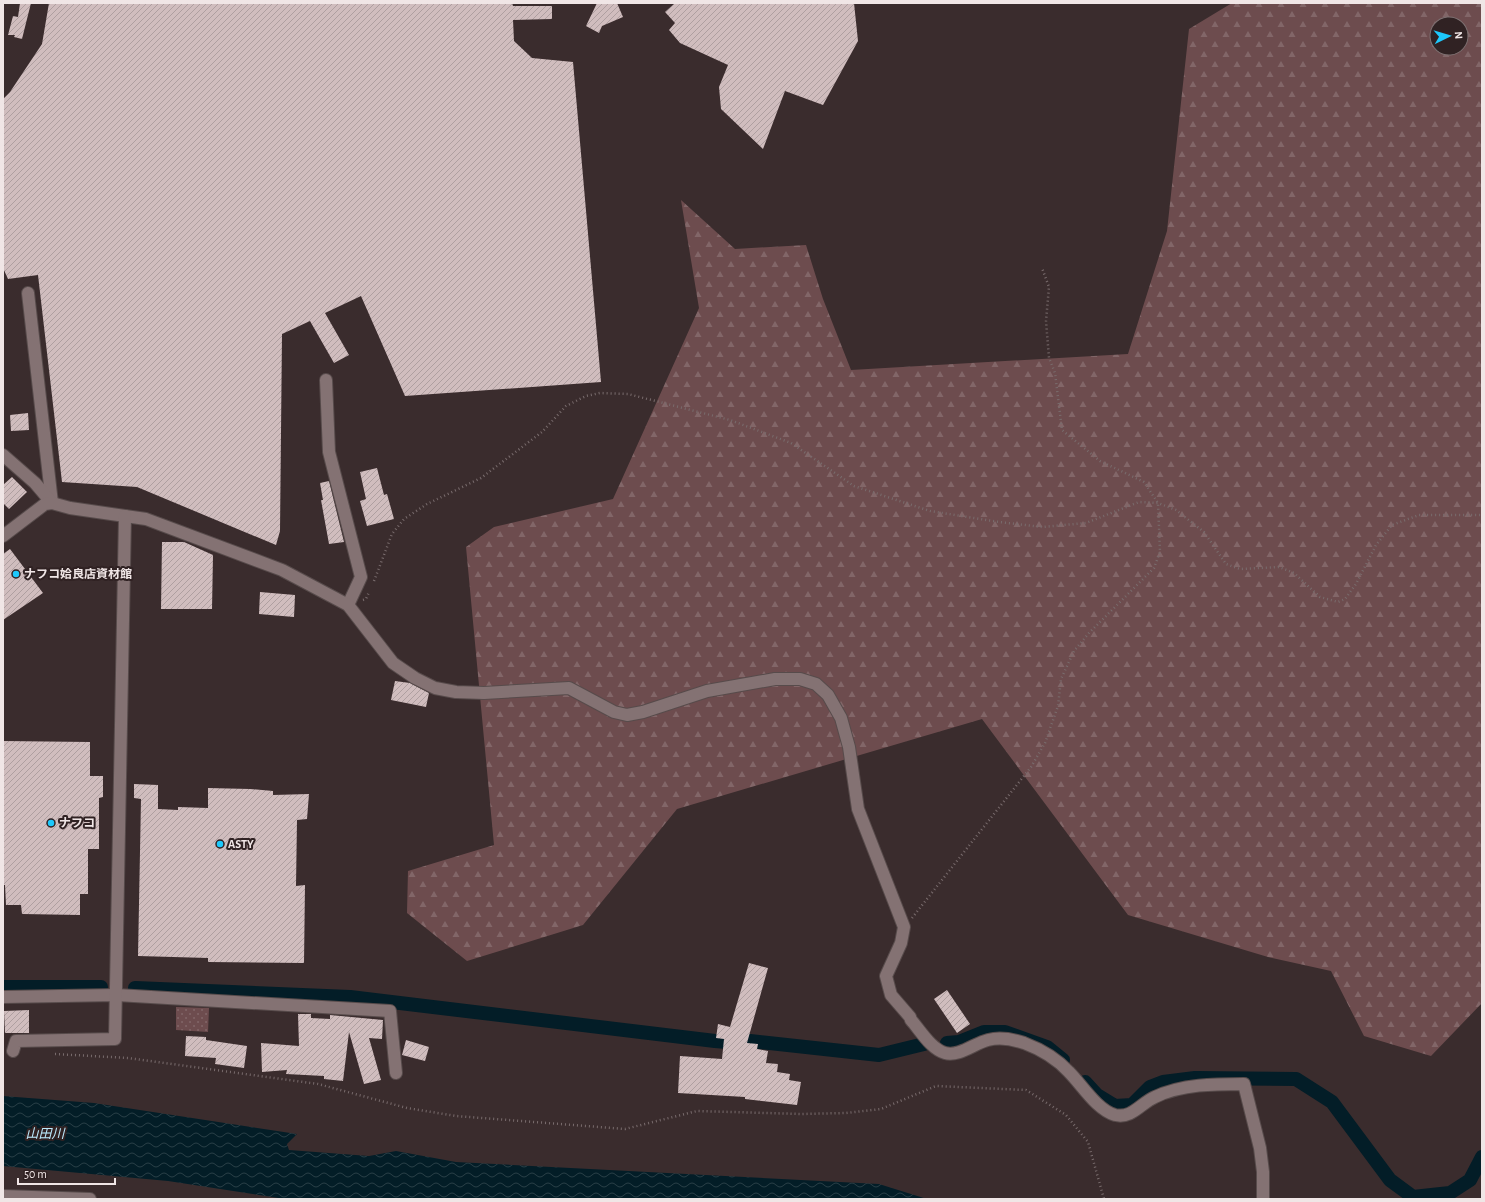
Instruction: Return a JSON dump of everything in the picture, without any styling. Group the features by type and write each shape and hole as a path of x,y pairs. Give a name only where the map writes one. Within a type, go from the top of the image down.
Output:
{"street":[{"path":"28,294 52,503"},
{"path":"326,380 329,452 361,577 348,606"},
{"path":"3,455 35,483 52,503"},
{"path":"3,536 45,504 52,503 70,508 146,519 282,570 348,606 393,663 414,678 435,688 456,692 484,693 569,688 614,712 627,715 643,712 707,691 775,679 800,679 816,684 828,695 841,718 849,747 858,809 904,927 901,943 886,976 891,995 934,1046 945,1053 954,1053 988,1040 1005,1038 1025,1043 1057,1060 1091,1097 1115,1115 1127,1115 1136,1111 1143,1103 1156,1096 1175,1090 1209,1084 1244,1084 1260,1148 1263,1172 1262,1199"},
{"path":"13,1051 16,1041 115,1039 125,516"},
{"path":"3,998 117,995 390,1011 396,1073"},
{"path":"3,1196 90,1199"}],"path":[{"path":"904,927 919,911 1031,767 1045,743 1058,706 1062,679 1074,651 1089,633 1154,568 1160,552 1158,503 1144,482 1100,460 1062,430 1056,373 1049,358 1048,350 1046,321 1049,287 1042,268"},
{"path":"348,606 366,599 392,534 404,519 427,504 481,478 542,432 566,406 586,396 600,393 628,394 730,420 791,442 854,486 930,511 1042,527 1086,523 1139,502 1158,503 1176,510 1204,532 1226,564 1240,569 1279,567 1294,573 1320,597 1338,602 1346,599 1356,584 1376,545 1392,526 1419,515 1482,515"},
{"path":"51,1054 128,1058 318,1084 407,1108 456,1116 625,1130 697,1112 801,1114 846,1113 881,1109 936,1086 1026,1090 1066,1115 1088,1142 1104,1199"}],"green space":[{"path":"1232,3 1482,3 1482,1003 1431,1056 1364,1036 1331,971 1268,957 1128,915 982,719 677,809 583,925 467,961 407,913 408,871 494,845 466,547 494,527 613,499 699,308 681,200 735,249 806,245 823,299 851,370 1128,354 1167,231 1189,29"},
{"path":"176,1007 209,1008 208,1032 176,1030"}],"water":[{"name":"山田川","path":"3,1096 94,1103 297,1134 287,1144 289,1150 369,1156 396,1151 456,1162 879,1184 927,1199 285,1199 168,1181 3,1166"}],"building":[{"path":"20,3 31,3 22,39 14,37 15,35 8,35 13,16 18,17"},
{"path":"49,3 512,3 513,6 552,6 552,19 513,20 514,41 532,58 573,62 601,382 405,396 361,296 325,313 349,355 334,363 310,321 282,334 280,531 276,545 137,487 62,482 38,275 8,279 3,268 3,99 10,92 42,44"},
{"path":"597,3 617,3 623,17 602,26 599,33 586,26"},
{"path":"675,3 854,3 858,41 823,105 785,91 763,149 721,109 719,87 728,65 680,43 669,30 675,23 665,12"},
{"path":"28,413 29,430 11,431 10,415"},
{"path":"377,468 384,495 387,494 394,519 367,526 360,501 366,499 360,472"},
{"path":"12,477 27,492 9,509 3,503 3,485"},
{"path":"329,481 344,542 329,544 321,500 323,500 320,483"},
{"path":"162,542 184,542 213,555 212,609 161,609"},
{"name":"ナフコ姶良店資材館","path":"10,549 43,593 3,620 3,554"},
{"path":"260,592 295,595 294,617 259,614"},
{"path":"395,681 410,683 429,693 426,707 391,700"},
{"name":"ナフコ","path":"3,741 90,742 90,776 103,776 103,797 99,798 99,849 88,849 88,894 80,894 80,915 22,914 21,905 6,905 5,885 3,885"},
{"path":"134,784 158,785 158,809 178,810 178,807 208,808 208,788 273,791 273,795 309,794 307,819 297,820 296,886 305,885 304,963 208,962 208,958 138,956 141,799 134,798"},
{"path":"749,963 768,968 747,1043 758,1044 757,1049 768,1051 766,1063 778,1064 777,1072 790,1074 789,1080 801,1082 797,1105 745,1099 745,1097 678,1093 680,1056 722,1059 724,1039 716,1038 718,1024 730,1027"},
{"path":"947,990 970,1024 957,1033 934,999"},
{"path":"29,1010 29,1033 5,1033 4,1011"},
{"path":"298,1014 311,1014 311,1018 330,1019 330,1015 383,1020 382,1039 369,1038 381,1080 364,1084 349,1032 343,1081 324,1079 324,1076 286,1074 287,1070 262,1072 261,1043 299,1046"},
{"path":"186,1036 206,1037 206,1040 247,1046 244,1068 215,1064 216,1058 185,1056"},
{"path":"406,1040 429,1047 425,1061 402,1055"}],"waterway":[{"path":"3,987 101,987"},
{"path":"135,988 350,997 715,1041 739,1043 750,1041 879,1055 924,1044"},
{"path":"947,1043 959,1042 984,1032 1005,1032 1047,1047 1063,1060"},
{"path":"1085,1082 1097,1095 1115,1106 1132,1105 1150,1087 1163,1082 1195,1078 1296,1079 1332,1102 1390,1180 1413,1197 1450,1193 1470,1180 1482,1157"}],"place":[{"name":"ナフコ姶良店資材館","path":"16,574"},
{"name":"ナフコ","path":"51,823"},
{"name":"ASTY","path":"220,844"}]}
